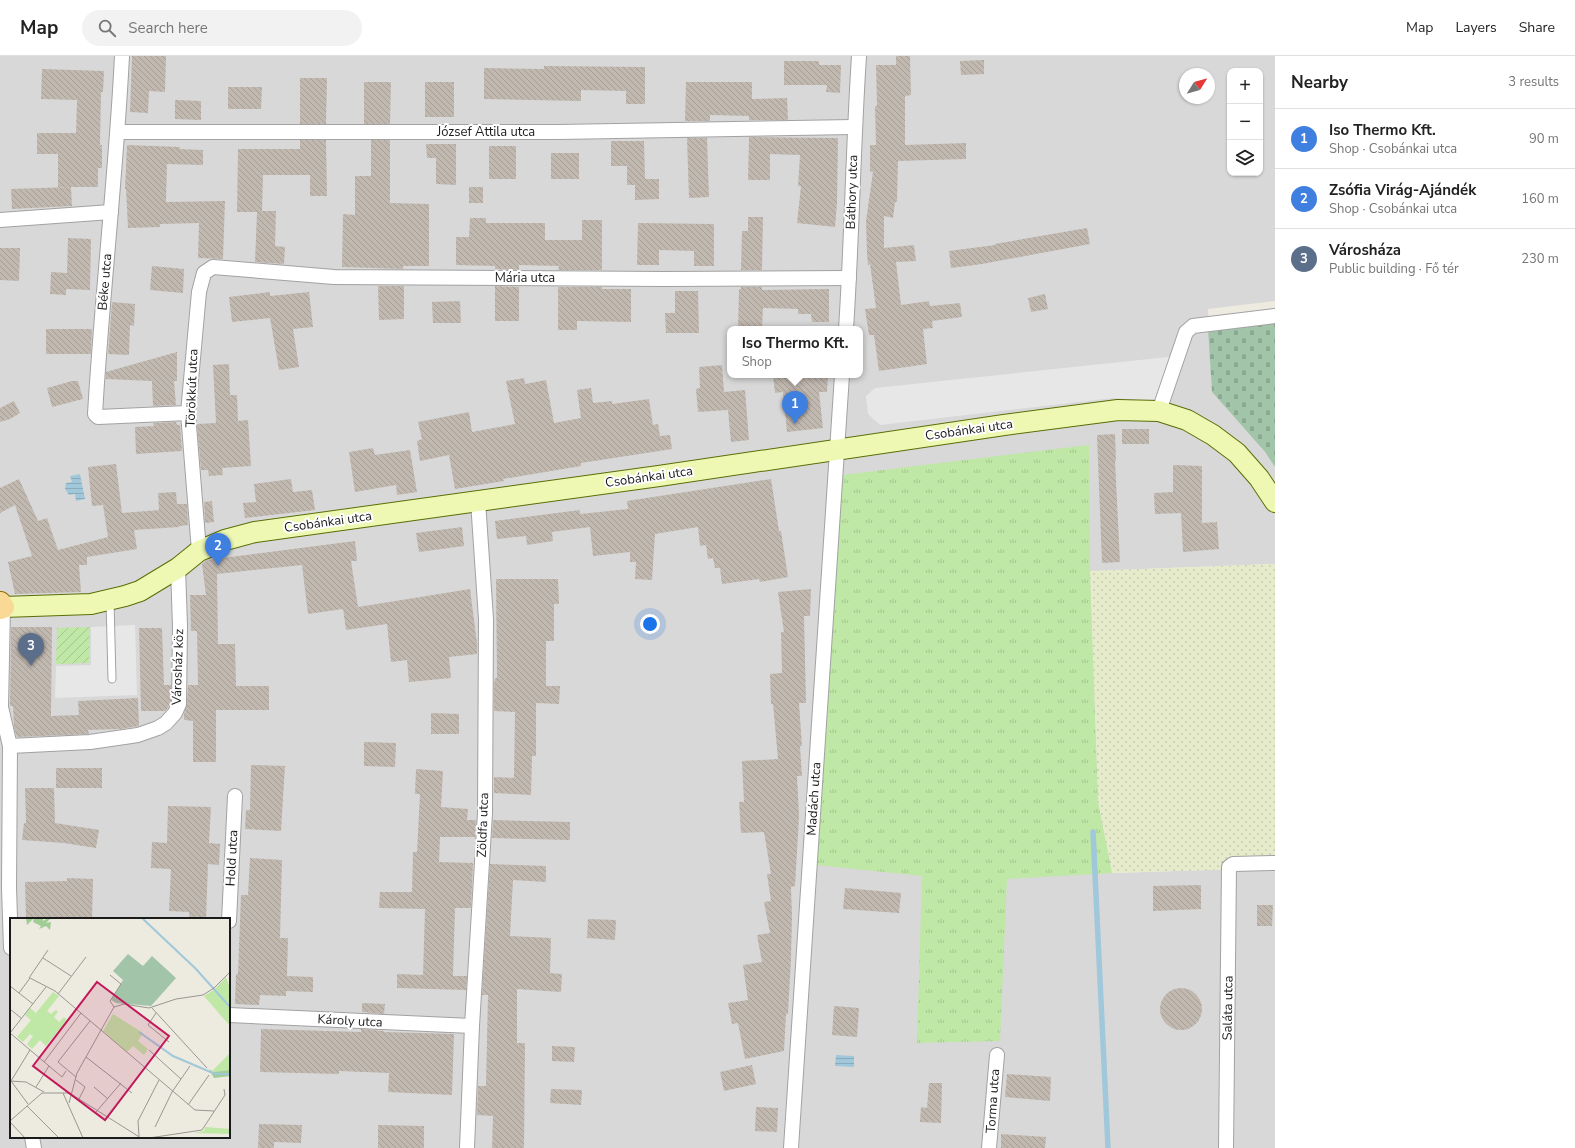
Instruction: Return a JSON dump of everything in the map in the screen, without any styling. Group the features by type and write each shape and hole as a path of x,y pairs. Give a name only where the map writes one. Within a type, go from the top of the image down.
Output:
{"main road":[{"name":"Csobánkai utca","path":"1,606 91,604 110,601 140,590 178,568 199,551 225,540 255,532 1118,410 1159,411 1187,420 1213,435 1237,453 1259,478 1275,502"}],"street":[{"name":"Béke utca","path":"122,56 118,132 100,330 95,414 98,417 188,413"},
{"name":"Báthory utca","path":"846,326 854,126 859,56"},
{"name":"József Attila utca","path":"118,132 558,132 854,126"},
{"path":"0,220 111,212"},
{"name":"Mária utca","path":"204,273 213,267 334,277 664,279 849,278"},
{"name":"Törökkút utca","path":"199,551 188,413 194,331 199,292 204,273"},
{"path":"1159,411 1186,332 1193,326 1275,316"},
{"path":"837,450 842,378"},
{"name":"Madách utca","path":"791,1148 837,450"},
{"name":"Zöldfa utca","path":"467,1148 472,1026 485,806 486,619 478,501"},
{"name":"Városház köz","path":"10,746 90,742 138,735 158,728 175,714 179,704 178,568"},
{"path":"1,606 1,707 2,720 10,746 5,888 10,938"},
{"name":"Hold utca","path":"229,918 235,796"},
{"name":"Saláta utca","path":"1226,1148 1229,867 1233,864 1275,863"},
{"name":"Károly utca","path":"230,1015 472,1026"},
{"name":"Torma utca","path":"990,1148 997,1055"},
{"path":"32,1138 34,1148"}],"lane":[{"path":"110,601 112,679"}],"shaded area":[{"path":"0,56 1275,56 1275,301 1208,309 1212,392 1265,452 1275,467 1275,564 1090,571 1098,802 1112,873 1275,868 1275,1148 0,1148"},
{"path":"1178,356 1162,402 1113,398 880,425 868,414 866,396 875,388"},
{"path":"135,625 137,695 55,698 56,666 91,665 91,627"}],"green space":[{"path":"1275,321 1275,467 1265,452 1212,392 1208,329"},
{"path":"1089,445 1090,571 1098,802 1112,873 1007,879 1000,1041 917,1043 922,876 816,865 842,475"},
{"path":"1275,564 1275,868 1112,873 1098,802 1090,571"},
{"path":"90,627 89,663 56,664 57,628"}],"water":[{"path":"80,474 85,499 76,501 75,494 69,495 65,489 66,483 72,482 70,476"},
{"path":"836,1055 854,1056 854,1067 835,1066"}],"building":[{"path":"132,56 166,56 165,92 149,91 148,113 130,112"},
{"path":"896,56 910,56 911,95 905,96 905,145 966,143 966,159 898,161 897,202 895,202 893,218 884,216 884,248 914,245 916,261 896,262 901,305 929,301 930,306 960,303 962,317 932,321 933,328 923,329 927,364 879,371 874,335 869,335 865,309 876,308 867,253 866,221 873,172 870,171 870,145 876,145 876,65 896,65"},
{"path":"984,60 984,74 961,75 960,61"},
{"path":"784,61 819,61 819,65 841,65 840,93 826,92 827,85 784,85"},
{"path":"544,66 645,67 645,104 626,104 626,91 581,90 581,101 484,99 484,68 544,69"},
{"path":"42,69 104,71 103,92 101,92 100,145 102,145 102,168 98,168 98,187 58,187 58,154 37,154 37,133 76,133 77,100 41,99"},
{"path":"300,78 327,78 326,124 300,124"},
{"path":"364,82 391,82 390,124 364,124"},
{"path":"425,82 454,82 454,117 425,117"},
{"path":"686,82 752,82 752,99 787,98 788,120 749,120 749,116 710,115 710,121 685,121"},
{"path":"228,87 262,87 261,109 228,109"},
{"path":"175,100 201,101 201,120 175,119"},
{"path":"749,137 838,138 835,227 797,223 801,186 798,186 800,155 770,154 770,180 748,180"},
{"path":"687,138 707,138 709,197 689,198"},
{"path":"300,140 326,140 327,196 310,196 310,175 263,175 262,211 276,211 275,246 285,247 284,264 255,262 257,212 237,212 238,149 300,149"},
{"path":"371,140 390,140 390,203 429,204 429,266 403,266 403,269 342,267 343,214 355,215 355,176 371,176"},
{"path":"611,141 644,141 645,179 659,179 659,199 635,200 635,185 627,185 627,166 611,166"},
{"path":"426,144 456,144 456,185 436,184 436,158 427,158"},
{"path":"127,145 180,147 180,149 203,150 203,165 167,164 166,202 225,201 223,259 198,258 199,223 160,224 160,227 128,228 125,189"},
{"path":"489,146 516,146 516,179 489,179"},
{"path":"551,153 579,153 579,179 551,179"},
{"path":"71,187 72,206 12,209 11,189"},
{"path":"469,187 483,187 483,203 469,203"},
{"path":"748,217 763,217 762,270 741,270 742,231 748,231"},
{"path":"470,218 486,218 486,223 545,223 545,240 582,240 582,220 602,220 602,270 558,270 559,266 519,265 519,270 495,269 495,266 456,265 456,237 469,237"},
{"path":"638,223 714,224 714,266 694,266 694,251 659,250 659,265 637,265"},
{"path":"1087,228 1090,244 982,264 951,268 949,251 995,245"},
{"path":"68,238 91,239 90,290 66,289 66,295 50,294 51,272 67,273"},
{"path":"0,248 20,248 19,281 0,280"},
{"path":"152,266 184,269 183,293 150,290"},
{"path":"378,286 404,286 404,319 379,320"},
{"path":"495,286 519,287 519,321 495,321"},
{"path":"558,287 602,287 602,289 631,289 631,322 577,321 577,330 558,330"},
{"path":"741,287 762,287 762,290 829,289 829,322 812,322 811,314 798,314 798,309 763,308 762,326 738,326 739,289 741,289"},
{"path":"675,291 698,291 699,333 666,333 665,313 675,313"},
{"path":"270,292 270,296 309,292 313,327 293,329 299,367 279,370 270,318 232,322 229,297"},
{"path":"1045,294 1048,309 1031,312 1028,298"},
{"path":"460,301 461,323 433,323 432,302"},
{"path":"112,302 135,304 134,326 130,325 129,355 108,354"},
{"path":"46,329 92,329 91,354 46,354"},
{"path":"177,352 177,381 174,381 176,405 153,406 152,381 106,379 106,372"},
{"path":"229,364 230,395 237,395 238,421 248,420 251,466 222,468 223,475 209,476 208,470 201,470 197,424 216,423 213,365"},
{"path":"722,365 724,392 745,390 749,440 731,442 728,410 698,412 696,389 700,388 699,367"},
{"path":"524,378 525,384 546,380 554,423 581,418 577,390 591,388 593,403 612,401 612,404 649,399 653,425 658,424 660,436 670,435 672,449 581,463 581,466 503,479 504,481 455,489 449,455 420,461 417,441 422,439 418,422 469,412 472,432 515,424 506,381"},
{"path":"773,378 828,378 827,392 819,392 823,428 787,432 783,392 775,393"},
{"path":"72,381 78,381 83,399 52,407 47,388"},
{"path":"14,401 20,413 10,419 0,422 0,408"},
{"path":"176,422 177,425 180,425 182,451 136,454 135,427 154,426 153,423"},
{"path":"1122,429 1149,429 1149,444 1122,444"},
{"path":"1115,434 1120,562 1102,563 1097,435"},
{"path":"373,448 375,455 410,450 417,492 397,495 396,485 355,492 349,452"},
{"path":"116,464 122,513 159,510 158,493 176,492 177,504 187,504 188,525 134,530 137,549 87,557 87,565 79,565 81,592 15,594 8,562 32,556 15,505 0,513 0,488 19,479 38,521 47,518 58,550 108,537 103,505 92,506 88,467"},
{"path":"1173,465 1202,466 1202,523 1217,522 1219,549 1183,552 1181,513 1155,514 1154,493 1173,492"},
{"path":"291,479 293,492 312,490 315,510 245,518 243,503 256,502 254,484"},
{"path":"771,479 788,577 760,582 759,579 722,584 720,568 715,568 713,558 708,559 706,545 700,546 698,527 655,534 652,580 635,579 636,562 630,562 630,552 593,556 590,527 552,532 553,541 527,545 526,536 497,539 495,521 580,510 580,514 628,509 627,501"},
{"path":"212,501 214,522 205,523 204,502"},
{"path":"462,527 464,546 419,552 416,533"},
{"path":"355,541 357,561 351,561 358,607 470,589 477,654 449,657 451,678 409,682 407,660 391,662 387,624 346,630 343,609 308,614 302,565 217,574 218,644 235,644 236,686 269,686 269,710 216,710 216,762 193,762 193,721 184,720 184,714 187,704 188,685 198,685 197,631 191,631 190,595 206,595 202,564 207,560"},
{"path":"496,579 558,579 559,604 554,604 554,641 546,641 546,686 560,686 559,704 536,703 536,756 532,756 531,795 494,793 494,777 514,778 515,712 494,711 494,685 495,678 497,678"},
{"path":"811,589 810,616 804,616 806,703 799,703 802,746 800,746 802,776 797,776 799,816 795,886 791,887 791,958 788,1014 786,1014 784,1051 745,1059 738,1023 732,1024 728,1003 748,1000 743,965 762,962 757,935 770,933 764,902 771,901 767,874 771,874 764,832 741,833 739,802 744,802 742,761 778,759 773,704 771,704 770,674 782,673 781,632 784,632 778,592"},
{"path":"11,627 52,627 51,716 79,715 78,701 138,698 139,726 120,729 88,730 89,734 17,737 14,728 13,706 10,706"},
{"path":"139,628 162,628 164,685 171,685 171,702 166,711 141,711"},
{"path":"431,713 459,714 459,734 431,734"},
{"path":"364,742 396,743 395,767 364,766"},
{"path":"251,765 285,766 281,831 245,829 246,810 250,810"},
{"path":"56,768 102,768 102,788 56,788"},
{"path":"416,769 443,771 441,807 468,809 467,820 476,820 475,837 440,837 439,862 473,863 471,908 455,908 453,976 467,976 466,990 397,988 397,974 423,975 425,909 379,908 380,892 412,892 413,852 417,852 420,794 415,794"},
{"path":"25,788 54,788 55,823 99,830 96,848 64,843 22,840 24,823 26,823"},
{"path":"168,806 211,807 209,843 220,844 219,865 208,864 206,918 189,918 189,912 169,911 171,869 151,868 152,842 167,843"},
{"path":"493,820 570,822 570,840 492,838"},
{"path":"250,858 282,860 280,938 288,938 287,976 313,977 313,992 286,991 286,996 260,995 259,1005 235,1004 236,974 238,974 241,895 248,895"},
{"path":"490,864 546,866 546,882 513,880 510,936 551,938 550,973 562,974 561,992 517,989 517,1043 525,1043 524,1148 492,1148 493,1116 477,1115 478,1086 486,1086 488,995 482,995"},
{"path":"67,878 93,879 92,918 26,918 25,882 67,881"},
{"path":"1201,885 1201,909 1153,911 1153,886"},
{"path":"845,888 901,893 899,913 843,909"},
{"path":"1257,905 1273,905 1272,926 1257,926"},
{"path":"588,919 616,920 615,940 587,938"},
{"path":"1177,988 1185,988 1193,991 1199,997 1202,1009 1199,1021 1193,1027 1185,1030 1177,1030 1169,1027 1163,1021 1160,1013 1160,1005 1163,997 1169,991"},
{"path":"362,1003 385,1004 384,1014 362,1012"},
{"path":"834,1006 859,1008 857,1037 832,1035"},
{"path":"261,1029 361,1032 361,1029 384,1032 454,1034 452,1095 388,1092 389,1073 339,1071 339,1074 260,1072"},
{"path":"552,1046 575,1047 574,1062 552,1061"},
{"path":"752,1065 756,1084 724,1091 720,1072"},
{"path":"1007,1074 1051,1077 1050,1101 1005,1097"},
{"path":"929,1083 942,1083 941,1123 920,1122 921,1107 927,1108"},
{"path":"551,1089 582,1090 581,1105 550,1103"},
{"path":"756,1107 778,1108 777,1132 755,1131"},
{"path":"259,1124 302,1125 301,1143 274,1142 274,1148 258,1148"},
{"path":"378,1125 424,1126 424,1148 378,1148"},
{"path":"1001,1134 1046,1137 1045,1148 1001,1148"}],"waterway":[{"path":"1093,832 1108,1148"}],"place":[{"name":"Iso Thermo Kft.","path":"795,424"},
{"name":"Zsófia Virág-Ajándék","path":"218,566"},
{"name":"Városháza","path":"31,666"}]}
